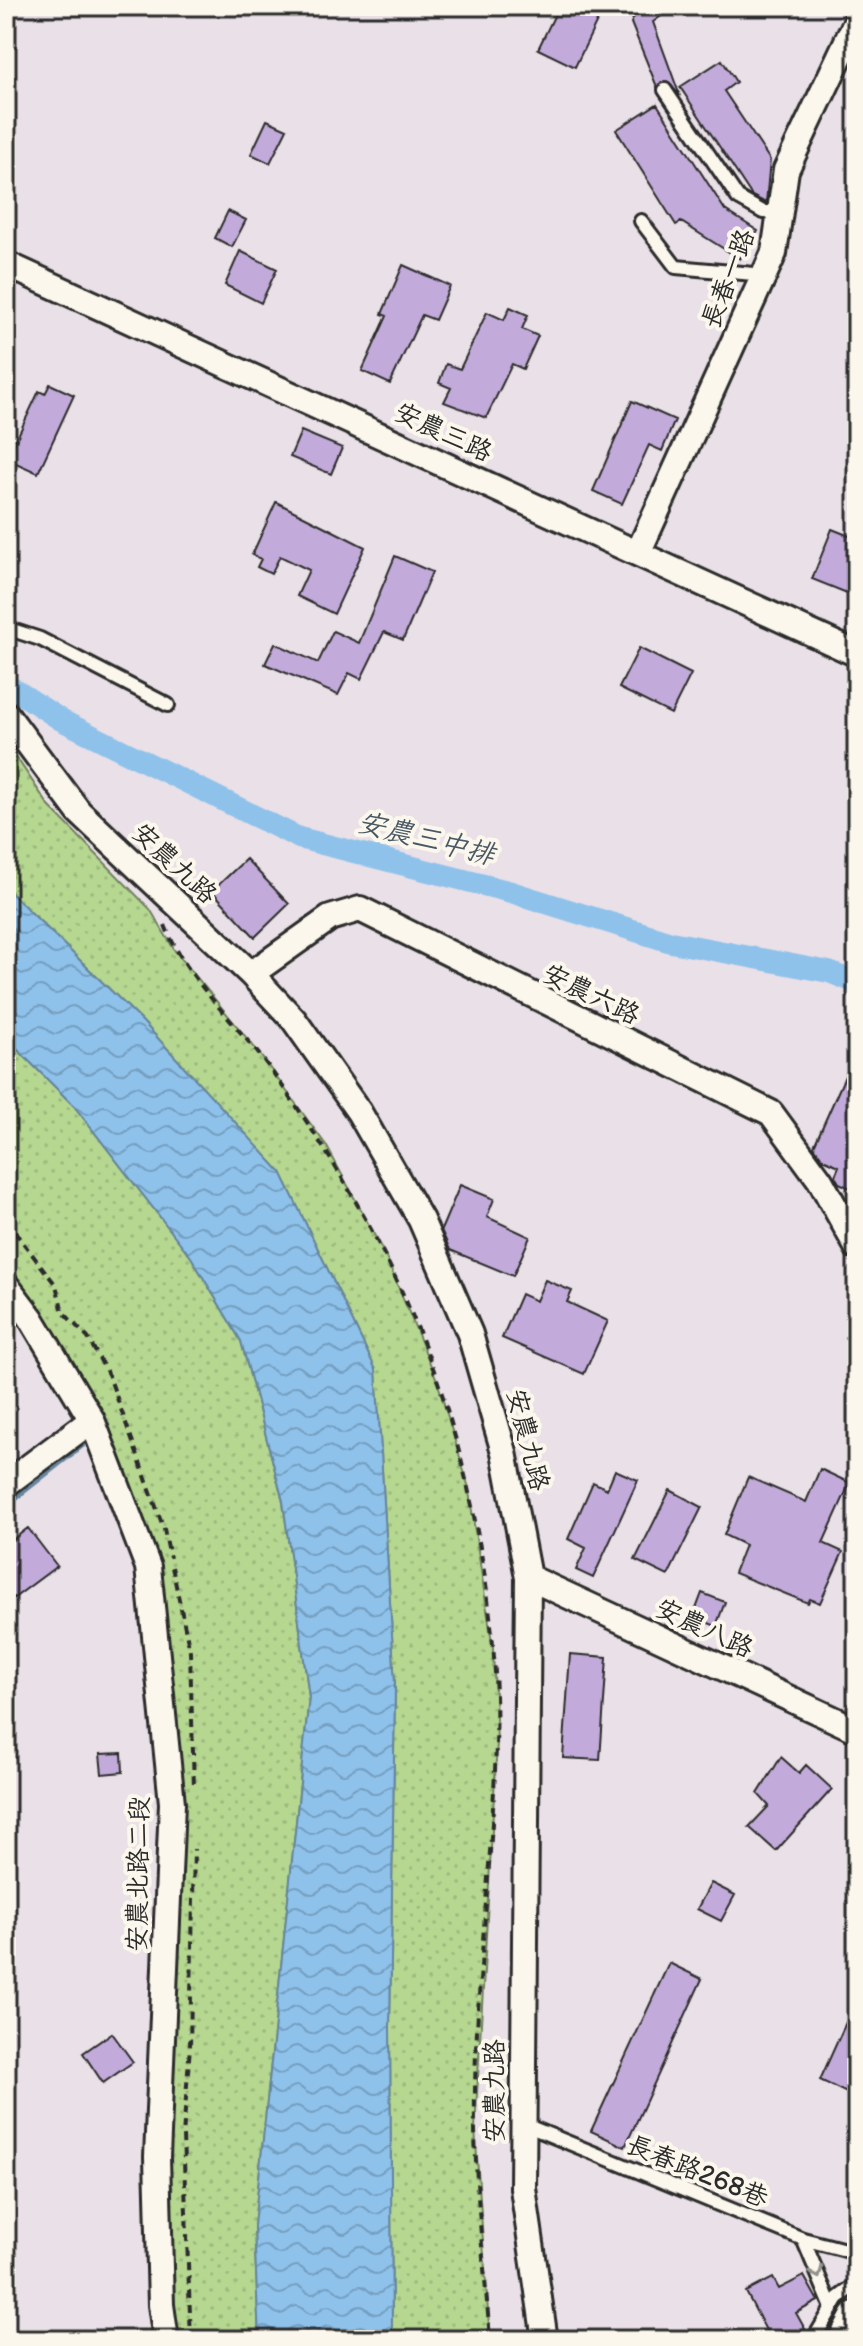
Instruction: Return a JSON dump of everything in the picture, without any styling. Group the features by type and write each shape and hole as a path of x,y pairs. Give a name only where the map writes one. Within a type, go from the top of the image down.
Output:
{"street":[{"name":"長春一路","path":"638,553 765,275 774,253 786,170 857,20"},
{"name":"安農三路","path":"6,264 857,654"},
{"name":"安農九路","path":"6,714 79,812 251,974 294,1020 359,1112 421,1220 470,1334 504,1452 528,1577 523,2188 545,2340"},
{"name":"安農六路","path":"251,974 330,918 360,909 771,1113 820,1180 857,1247"},
{"name":"安農北路二段","path":"6,1285 31,1318 92,1420 148,1567 172,1803 157,2157 161,2305 166,2340"},
{"path":"6,1484 92,1420"},
{"name":"安農八路","path":"528,1577 857,1730"},
{"path":"845,2313 845,2340"}],"lane":[{"path":"665,90 738,198 763,212 781,212"},
{"path":"641,221 676,267 765,275"},
{"path":"6,628 40,639 168,705"},
{"name":"長春路268巷","path":"523,2124 803,2239 857,2253"},
{"path":"803,2239 845,2313"},
{"path":"845,2313 838,2298 857,2284"},
{"path":"813,2340 845,2313"}],"path":[{"path":"164,921 175,950 255,1048 326,1145 377,1241 437,1380 468,1485 493,1649 497,1742 475,2130 490,2340"}],"green space":[{"path":"6,742 49,806 150,909 175,951 255,1048 326,1145 385,1255 437,1380 468,1485 493,1649 497,1742 475,2129 490,2340 392,2340 390,2027 395,1685 376,1370 281,1172 142,1021 6,888"},
{"path":"6,1038 74,1106 191,1257 241,1341 283,1501 309,1697 254,2226 259,2340 166,2340 172,1803 148,1567 92,1420 6,1285"}],"water":[{"path":"6,888 142,1021 281,1172 376,1370 395,1685 390,2027 392,2340 259,2340 254,2226 309,1697 283,1501 241,1341 191,1257 74,1106 6,1038"}],"building":[{"path":"559,6 586,6 601,13 575,67 538,49"},
{"path":"639,6 675,6 653,22 680,96 668,82 657,87 631,23"},
{"path":"722,60 736,82 724,91 770,160 766,203 752,196 680,87"},
{"path":"657,104 725,210 758,231 740,259 681,222 676,225 616,130"},
{"path":"267,120 287,129 270,163 251,154"},
{"path":"228,211 246,220 232,247 215,238"},
{"path":"240,251 277,269 261,303 225,285"},
{"path":"403,265 450,286 435,320 422,315 390,384 362,371 387,316 382,314"},
{"path":"510,307 528,315 522,329 538,336 523,369 512,364 486,418 444,402 451,388 439,383 446,364 460,369 487,312 504,320"},
{"path":"50,384 74,395 38,473 7,459 39,391 45,394"},
{"path":"632,401 675,420 662,451 649,445 622,504 593,491"},
{"path":"301,431 342,448 331,474 290,457"},
{"path":"276,502 365,547 334,614 297,596 309,570 280,556 271,574 257,567 261,559 252,555"},
{"path":"832,529 857,539 857,597 812,579"},
{"path":"395,556 432,572 403,640 384,632 361,679 349,673 338,695 265,664 275,643 318,663 333,631 359,643"},
{"path":"639,648 691,674 671,714 619,688"},
{"path":"246,859 289,904 255,937 212,891"},
{"path":"857,1049 857,1191 839,1183 835,1176 839,1166 823,1159 814,1146"},
{"path":"460,1185 494,1199 487,1217 530,1237 513,1276 450,1250 441,1230"},
{"path":"545,1280 572,1291 567,1302 608,1321 584,1374 502,1338 521,1294 536,1301"},
{"path":"820,1469 850,1483 823,1543 843,1552 820,1603 810,1599 808,1603 734,1573 745,1545 724,1535 748,1477 806,1502"},
{"path":"615,1470 638,1480 593,1578 576,1570 586,1548 568,1539 593,1482 607,1489"},
{"path":"670,1490 702,1507 668,1576 635,1560"},
{"path":"28,1528 57,1566 6,1604 6,1545"},
{"path":"702,1593 725,1602 716,1626 693,1617"},
{"path":"570,1654 607,1657 600,1760 563,1758"},
{"path":"122,1753 123,1772 102,1774 100,1754"},
{"path":"781,1757 799,1773 806,1765 832,1789 776,1851 749,1827 769,1806 758,1794"},
{"path":"711,1883 735,1895 721,1921 697,1909"},
{"path":"669,1963 702,1979 625,2147 591,2131"},
{"path":"857,1998 857,2098 820,2080"},
{"path":"112,2033 133,2062 103,2083 83,2053"},
{"path":"804,2276 818,2301 796,2313 805,2329 784,2340 771,2340 746,2292 773,2278 779,2289"}],"waterway":[{"name":"安農三中排","path":"6,693 14,689 61,720 299,838 511,892 671,942 829,972 857,983"},
{"path":"6,1505 85,1443"}]}
